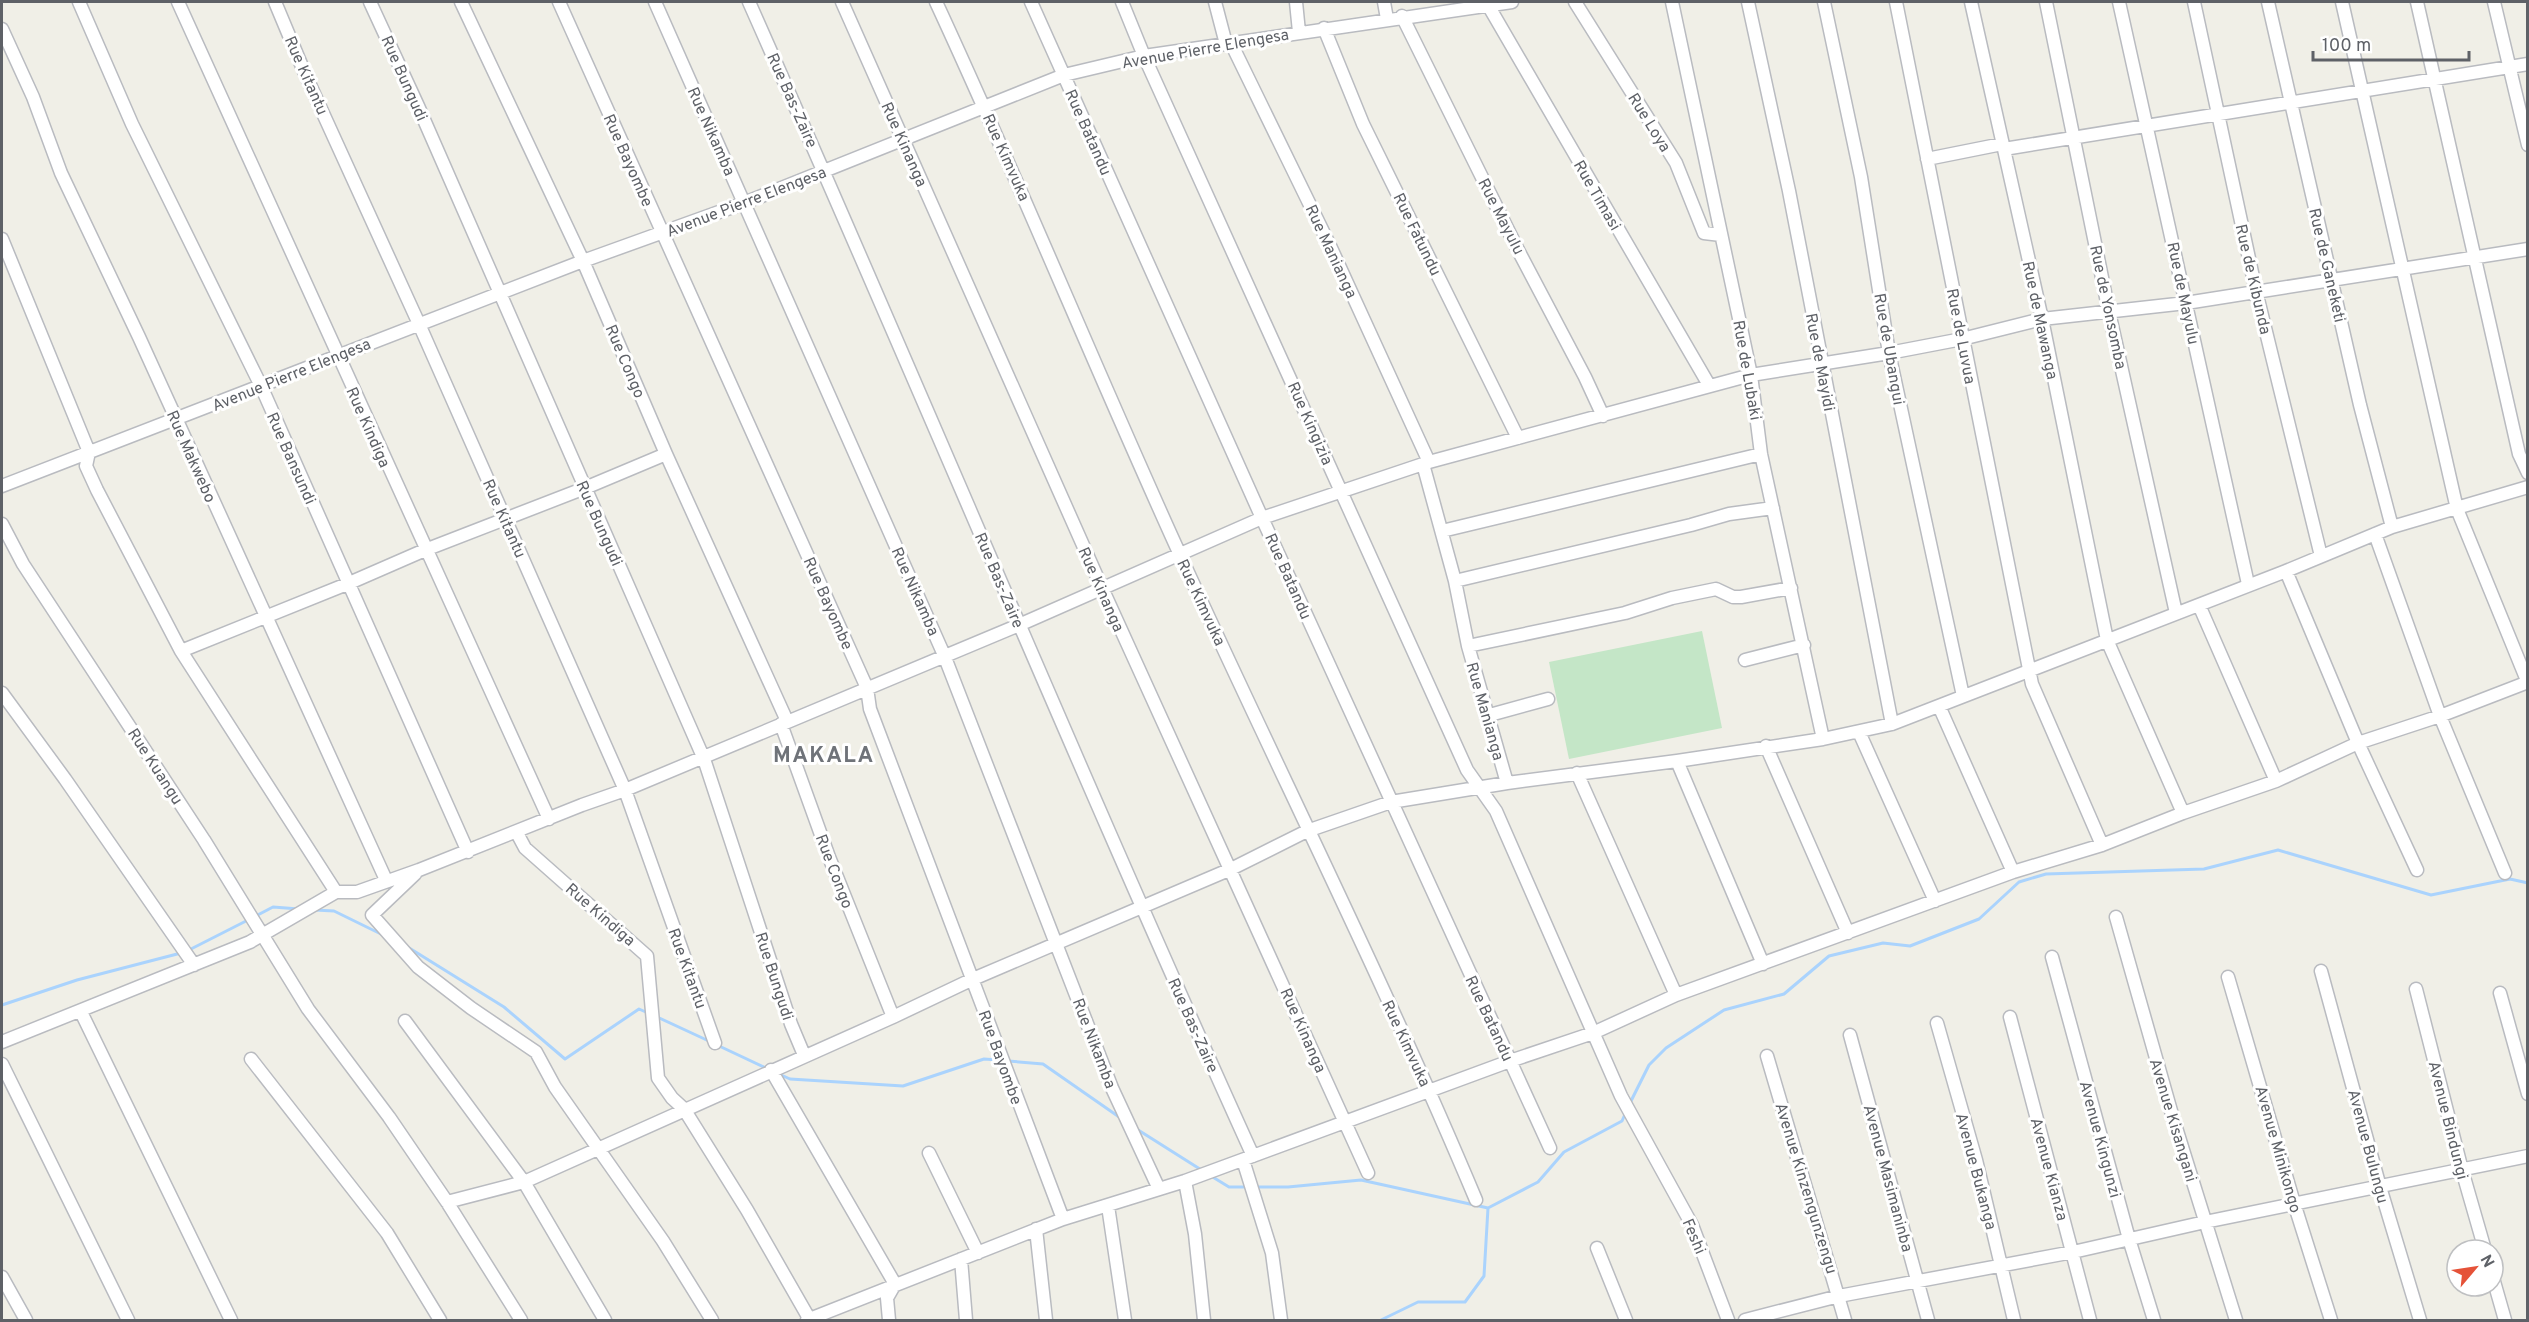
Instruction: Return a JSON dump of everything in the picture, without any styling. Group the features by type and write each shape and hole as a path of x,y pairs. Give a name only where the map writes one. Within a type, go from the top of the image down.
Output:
{"street":[{"name":"Rue Bansundi","path":"79,2 132,124 261,386 468,852"},
{"name":"Rue Kindiga","path":"178,2 549,819"},
{"name":"Rue Kitantu","path":"275,2 625,790 715,1043"},
{"name":"Rue Bungudi","path":"370,2 704,759 791,1024 804,1054"},
{"name":"Rue Congo","path":"461,2 583,261 784,723 829,857 893,1017"},
{"name":"Rue Bayombe","path":"559,2 867,688 870,709 1063,1219"},
{"name":"Rue Nikamba","path":"655,2 944,655 1112,1088 1159,1189"},
{"name":"Rue Bas-Zaire","path":"749,2 824,171 1248,1158 1272,1253 1281,1320"},
{"name":"Rue Kinanga","path":"842,2 1101,588 1368,1173"},
{"name":"Rue Kimvuka","path":"936,2 985,106 1180,554 1430,1090 1476,1200"},
{"name":"Rue Batandu","path":"1031,2 1262,518 1550,1148"},
{"name":"Rue Kingizia","path":"1122,2 1144,56 1467,770 1496,811 1593,1033"},
{"name":"Rue Manianga","path":"1215,2 1229,43 1330,248 1426,463 1455,581 1468,646 1486,716 1507,783"},
{"path":"1296,2 1299,32"},
{"path":"1384,2 1387,19"},
{"name":"Avenue Pierre Elengesa","path":"2,486 583,261 744,203 1064,75 1144,56 1470,4 1488,5 1512,2"},
{"name":"Rue Loya","path":"1575,2 1676,163 1704,233 1721,235"},
{"name":"Rue de Lubaki","path":"1672,2 1751,375 1761,454 1823,739"},
{"name":"Rue de Mayidi","path":"1748,2 1789,191 1820,362 1892,724"},
{"name":"Rue de Ubangui","path":"1824,2 1861,177 1889,353 1963,696"},
{"name":"Rue de Luvua","path":"1896,2 1962,339 2036,696 2102,845"},
{"name":"Rue de Mawanga","path":"1971,2 2042,319 2107,640 2183,813"},
{"name":"Rue de Yonsomba","path":"2046,2 2109,312 2176,613"},
{"name":"Rue de Mayulu","path":"2120,2 2248,584"},
{"name":"Rue de Kibunda","path":"2194,2 2256,291 2321,556"},
{"name":"Rue de Ganeketi","path":"2268,2 2360,405 2392,527"},
{"path":"809,1320 1036,1229 1185,1181 1345,1120 1593,1033 1676,995 2013,872 2102,845 2183,813 2276,781 2358,743 2440,716 2527,682 2457,509 2342,2"},
{"path":"2417,2 2519,454 2528,472"},
{"path":"2494,2 2528,145"},
{"name":"Rue Timasi","path":"1488,5 1709,385"},
{"name":"Rue Mayulu","path":"1402,16 1518,250 1581,367 1603,416"},
{"name":"Rue Fatundu","path":"1324,28 1364,124 1518,438"},
{"name":"Rue Makwebo","path":"2,29 33,97 61,173 139,337 386,880"},
{"path":"1928,159 2075,138 2290,101 2528,64"},
{"path":"2,239 89,452 86,461 93,481 181,651 336,892"},
{"path":"2,1042 81,1012 262,936 336,892 357,891 468,852 704,759 784,723 1019,625 1262,518 1426,463 1751,375 1962,339 2042,319 2186,303 2528,249"},
{"path":"181,651 666,454"},
{"path":"1442,531 1761,454"},
{"path":"447,1202 524,1182 973,979 1231,869 1308,831 1391,802 1507,783 1823,739 1892,724 2286,571 2392,527 2528,487"},
{"path":"1455,581 1729,514 1773,508"},
{"name":"Rue Kuangu","path":"2,524 23,564 204,840 308,1010 389,1117 447,1202 521,1320"},
{"path":"2375,534 2440,716 2505,873"},
{"path":"2286,571 2358,743 2417,870"},
{"path":"1468,646 1625,613 1672,598 1716,589 1733,597 1741,597 1791,588"},
{"path":"2199,605 2276,781"},
{"path":"1745,660 1804,645"},
{"path":"2,693 65,779 194,965"},
{"path":"1486,716 1548,699"},
{"path":"1939,706 2013,872"},
{"path":"1859,732 1935,901"},
{"path":"1766,746 1848,933"},
{"path":"1677,761 1763,963"},
{"path":"1577,773 1676,995"},
{"name":"Rue Kindiga","path":"517,832 525,848 647,956 658,1078 672,1098 684,1108 747,1210 809,1320"},
{"path":"419,870 372,915 418,967 471,1008 536,1052 555,1087 663,1241 712,1320"},
{"name":"Avenue Kisangani","path":"2116,917 2236,1320"},
{"name":"Avenue Kingunzi","path":"2052,957 2129,1239 2154,1320"},
{"name":"Avenue Bulungu","path":"2321,971 2379,1187 2420,1320"},
{"name":"Avenue Minikongo","path":"2229,977 2294,1203 2331,1320"},
{"name":"Avenue Bindungi","path":"2416,989 2482,1238"},
{"path":"2500,993 2528,1094"},
{"path":"81,1012 231,1320"},
{"name":"Avenue Kianza","path":"2010,1017 2090,1320"},
{"path":"405,1021 524,1182 605,1320"},
{"name":"Avenue Bukanga","path":"1937,1023 1976,1160 2014,1320"},
{"name":"Feshi","path":"1593,1033 1621,1096 1692,1225 1728,1320"},
{"name":"Avenue Masimaninba","path":"1850,1035 1928,1320"},
{"name":"Avenue Kinzengunzengu","path":"1767,1056 1845,1320"},
{"path":"251,1059 392,1241 440,1320"},
{"path":"2,1064 128,1320"},
{"path":"771,1070 895,1284"},
{"path":"929,1153 978,1253"},
{"path":"1745,1320 1839,1296 2073,1252 2294,1203 2528,1156"},
{"path":"1185,1181 1195,1234 1204,1320"},
{"path":"1108,1206 1125,1320"},
{"path":"1036,1229 1046,1320"},
{"path":"1597,1248 1626,1320"},
{"path":"961,1259 966,1320"},
{"path":"2,1277 26,1320"},
{"path":"889,1320 887,1298 895,1284"},
{"path":"2499,1298 2505,1320"}],"green space":[{"path":"1702,631 1722,728 1569,759 1549,662"}],"waterway":[{"path":"1630,1103 1649,1065 1666,1048 1724,1010 1784,994 1829,956 1883,943 1910,946 1979,919 2019,882 2046,874 2204,869 2278,850 2431,895 2510,879 2528,883"},
{"path":"254,917 273,907 299,909"},
{"path":"315,910 334,911 383,935"},
{"path":"187,951 248,920"},
{"path":"406,946 504,1007 565,1059 639,1009 648,1013"},
{"path":"2,1005 77,980 181,953"},
{"path":"657,1017 711,1042"},
{"path":"717,1045 768,1069"},
{"path":"779,1074 790,1079 903,1086 984,1059 998,1060"},
{"path":"1008,1061 1043,1064 1122,1119"},
{"path":"1256,1187 1288,1187 1361,1180 1488,1208 1538,1182 1564,1152 1622,1121 1626,1112"},
{"path":"1135,1128 1203,1171"},
{"path":"1211,1176 1229,1187 1249,1187"},
{"path":"1381,1320 1418,1302 1465,1302 1484,1276 1488,1208"}],"district":[{"name":"MAKALA","path":"824,754"}]}
